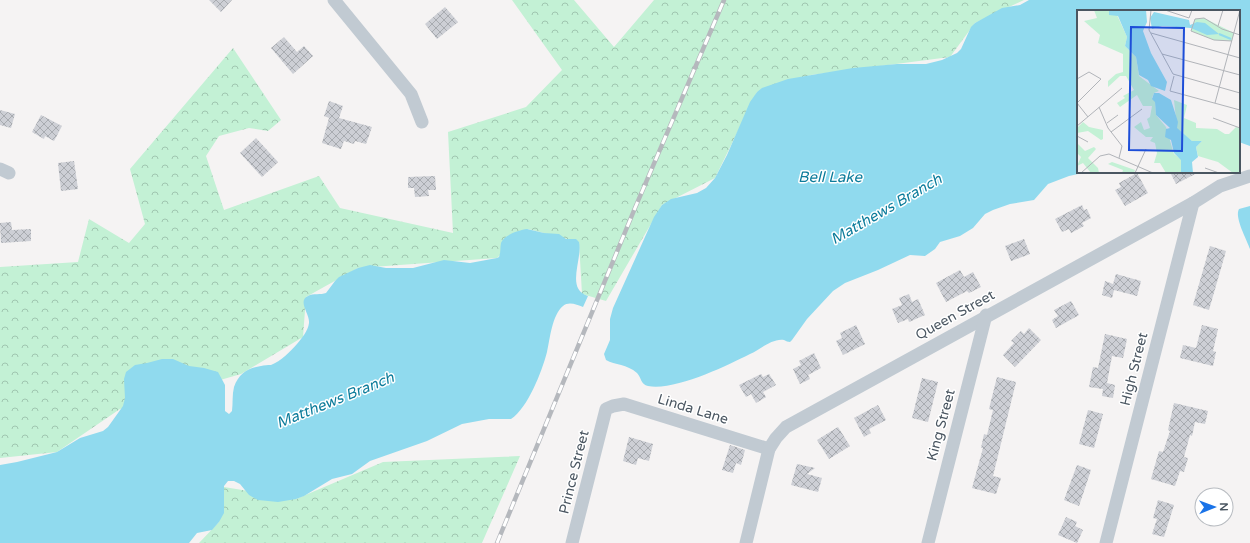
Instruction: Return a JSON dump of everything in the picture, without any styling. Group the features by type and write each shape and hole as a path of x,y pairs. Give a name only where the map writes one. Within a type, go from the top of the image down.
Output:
{"street":[{"path":"334,0 411,94 422,122"},
{"name":"Queen Street","path":"746,543 770,449 776,438 786,427 1193,203 1220,186 1250,176"},
{"name":"High Street","path":"1106,543 1193,203"},
{"name":"King Street","path":"928,543 986,316"},
{"name":"Linda Lane","path":"606,410 614,406 624,404 770,449"},
{"name":"Prince Street","path":"572,543 606,410"}],"green space":[{"path":"512,0 574,0 614,47 654,0 1024,0 975,23 950,57 811,75 757,92 715,178 662,205 606,301 582,294 579,242 528,229 497,258 358,268 306,297 303,337 241,374 120,409 57,452 0,458 0,267 78,262 89,219 129,243 145,224 130,169 233,48 281,120 268,131 249,128 219,136 206,156 224,210 319,176 340,208 453,233 448,132 526,107 562,70"},
{"path":"520,456 482,543 199,543 219,522 224,487 296,499 383,462"}],"water":[{"name":"Bell Lake","path":"1029,0 1250,0 1250,146 1240,142 1240,10 1077,10 1077,173 1082,173 1069,176 1048,184 1034,200 1010,204 985,214 973,228 960,236 940,242 935,249 925,256 910,255 845,283 833,291 807,319 790,342 784,340 775,341 714,371 686,381 659,387 648,386 642,383 637,373 633,370 606,360 604,354 610,340 610,319 613,308 654,217 662,205 671,199 697,193 706,188 715,178 727,155 750,102 757,92 762,88 788,79 853,68 897,64 926,64 942,60 957,53 961,49 971,27 975,23 1002,8 1020,5"},
{"path":"1250,206 1250,249 1239,223 1238,213 1239,209"},
{"name":"Matthews Branch","path":"527,229 544,233 559,234 566,239 576,239 579,242 580,249 576,273 577,287 581,292 588,296 583,307 568,304 559,310 550,334 547,352 538,379 523,407 511,419 489,419 462,424 427,441 370,461 352,474 332,479 304,496 296,499 278,502 258,500 249,495 240,484 234,481 228,481 224,486 224,513 219,522 212,530 197,533 189,543 0,543 0,465 57,452 80,438 103,431 108,427 123,406 125,398 124,379 126,372 135,365 162,359 173,359 189,366 218,372 225,385 225,411 229,414 232,411 234,387 238,378 244,372 252,368 263,365 271,365 278,361 299,342 309,323 304,304 305,298 308,296 326,293 339,277 358,268 370,265 386,268 413,268 444,260 470,263 497,258 500,255 501,243 508,235"}],"building":[{"path":"209,0 232,0 221,12"},
{"path":"445,7 458,22 437,39 425,24"},
{"path":"284,37 297,52 304,46 313,56 293,74 271,48"},
{"path":"329,101 343,106 339,118 372,127 366,144 355,141 354,144 344,141 341,149 322,143 329,118 324,116"},
{"path":"0,110 15,114 11,128 0,125"},
{"path":"41,115 62,126 54,141 45,136 44,139 32,132"},
{"path":"256,138 278,162 262,177 240,153"},
{"path":"74,161 78,189 61,191 58,163"},
{"path":"1137,173 1148,193 1125,206 1115,190 1121,187 1119,183"},
{"path":"1170,173 1197,173 1176,184"},
{"path":"435,176 436,190 428,190 429,196 415,197 414,188 408,188 408,177"},
{"path":"1082,205 1084,210 1087,209 1091,218 1082,223 1084,226 1071,233 1069,229 1062,232 1055,219"},
{"path":"11,222 12,230 31,229 31,241 1,243 0,223"},
{"path":"1024,239 1030,254 1011,261 1005,246"},
{"path":"1210,246 1226,251 1209,310 1193,305"},
{"path":"960,270 964,277 973,272 981,287 969,293 967,291 946,302 936,283"},
{"path":"1116,274 1141,281 1137,296 1114,290 1112,298 1102,295 1105,281 1113,284"},
{"path":"909,294 912,302 918,299 925,315 909,322 908,319 898,323 892,309 902,305 899,298"},
{"path":"1071,301 1079,315 1056,328 1052,320 1058,316 1054,310"},
{"path":"856,325 865,344 843,355 836,341 842,338 840,333"},
{"path":"1202,325 1218,329 1213,351 1216,352 1213,366 1180,358 1183,345 1196,348"},
{"path":"1029,328 1041,340 1015,367 1003,355 1014,343 1011,341 1021,331 1024,334"},
{"path":"1105,334 1127,339 1123,358 1112,356 1107,383 1115,385 1113,398 1102,396 1103,389 1089,387 1093,367 1098,368"},
{"path":"814,353 821,368 808,375 810,379 800,384 793,369 801,365 799,361"},
{"path":"761,374 763,377 769,374 776,385 763,392 766,397 756,403 751,394 746,397 739,385"},
{"path":"997,377 1016,382 993,476 1001,478 996,494 972,488 983,448 981,448 984,434 987,435 993,410 989,409"},
{"path":"922,378 938,382 928,422 912,418"},
{"path":"1174,403 1208,411 1205,424 1195,422 1192,436 1190,435 1184,457 1188,458 1184,472 1180,471 1175,486 1151,479 1159,451 1163,452 1170,431 1168,430"},
{"path":"878,405 886,420 869,429 871,433 864,437 854,418"},
{"path":"1088,410 1103,414 1094,448 1079,444"},
{"path":"838,427 850,446 829,459 817,440"},
{"path":"629,437 653,444 649,461 638,458 636,465 623,461"},
{"path":"730,445 745,450 741,465 736,463 733,473 722,470"},
{"path":"797,464 815,468 807,474 822,478 818,492 791,485"},
{"path":"1077,465 1091,470 1079,506 1064,500"},
{"path":"1158,500 1174,505 1164,537 1152,534 1157,519 1153,518"},
{"path":"1066,517 1077,522 1075,526 1083,530 1077,543 1058,535"}],"railway":[{"path":"497,543 635,208 724,0"}]}
